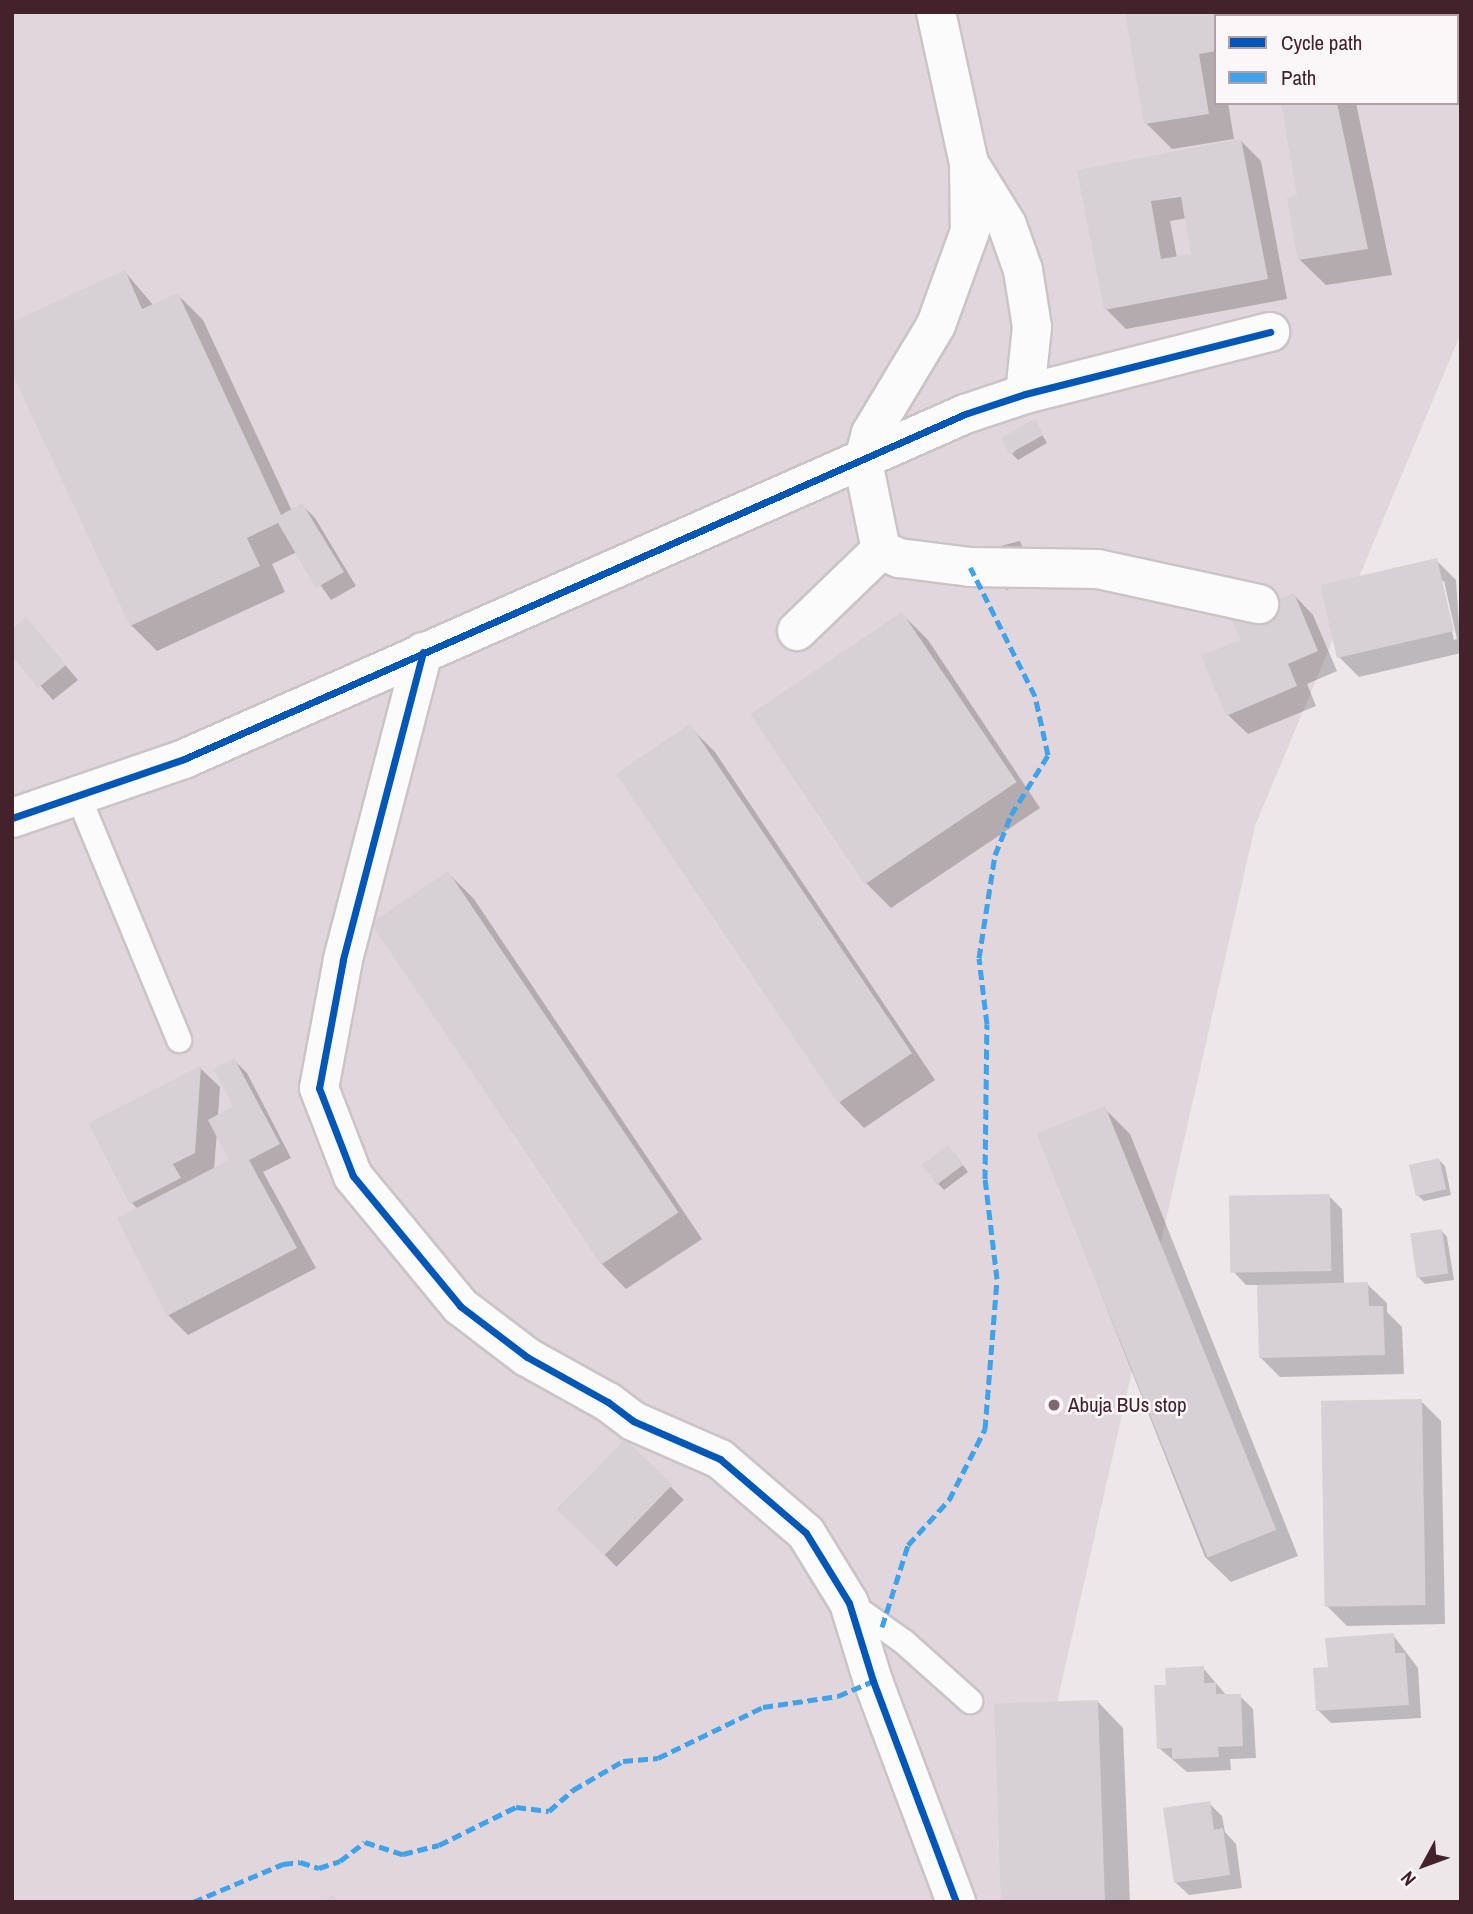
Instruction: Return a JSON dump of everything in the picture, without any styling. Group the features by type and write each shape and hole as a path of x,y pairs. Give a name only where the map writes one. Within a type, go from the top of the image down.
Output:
{"street":[{"path":"881,550 863,462 871,433 936,325 956,281 970,231 969,163 936,12"},
{"path":"969,163 1001,214 1023,270 1032,327 1025,394"},
{"path":"12,818 79,798 184,759 423,652 863,462 965,414 1025,394 1270,332"},
{"path":"881,550 899,558 970,567 1098,569 1259,604"},
{"path":"797,631 881,550"},
{"path":"423,652 343,960 319,1088 353,1176 460,1306 527,1357 608,1402 633,1421 720,1459 806,1534 849,1603 873,1681 956,1902"}],"lane":[{"path":"79,798 179,1040"},
{"path":"849,1603 904,1642 970,1701"}],"shaded area":[{"path":"12,12 1461,12 1461,333 1255,826 1012,1902 12,1902"}],"building":[{"path":"1125,12 1318,12 1214,14 1214,51 1199,54 1209,114 1144,124"},
{"path":"1281,105 1337,105 1368,249 1298,260 1287,198 1297,196"},
{"path":"1241,139 1268,279 1104,310 1077,170","holes":["1181,197 1191,254 1161,259 1151,201"]},
{"path":"125,270 142,309 178,293 281,515 302,503 344,572 316,588 278,523 247,538 260,566 130,626 12,373 12,322"},
{"path":"1035,419 1044,435 1010,454 1001,438"},
{"path":"1437,558 1454,631 1337,658 1320,585"},
{"path":"1294,593 1318,651 1288,664 1297,686 1226,716 1201,655 1241,640 1231,619"},
{"path":"902,612 1017,782 865,884 750,714"},
{"path":"26,617 66,665 38,688 12,656 12,629"},
{"path":"690,724 912,1053 838,1103 616,774"},
{"path":"448,871 678,1213 601,1265 371,923"},
{"path":"234,1058 280,1144 249,1160 297,1248 167,1316 117,1218 229,1160 208,1120 233,1106 214,1069"},
{"path":"201,1066 195,1153 173,1164 181,1178 130,1204 88,1123"},
{"path":"1105,1106 1276,1530 1208,1557 1036,1134"},
{"path":"948,1145 963,1165 937,1185 922,1165"},
{"path":"1439,1158 1446,1189 1416,1196 1409,1165"},
{"path":"1330,1194 1331,1271 1230,1273 1229,1196"},
{"path":"1442,1229 1448,1274 1417,1278 1410,1233"},
{"path":"1368,1282 1369,1306 1383,1306 1385,1355 1259,1358 1257,1285"},
{"path":"1422,1399 1426,1605 1325,1607 1321,1401"},
{"path":"625,1439 672,1485 604,1555 557,1509"},
{"path":"1394,1633 1395,1653 1405,1653 1409,1705 1316,1711 1313,1668 1328,1667 1325,1638"},
{"path":"1204,1666 1204,1683 1216,1683 1216,1694 1241,1694 1243,1746 1218,1747 1219,1757 1172,1759 1172,1748 1157,1749 1154,1685 1166,1685 1165,1668"},
{"path":"1098,1700 1105,1902 1001,1902 994,1704"},
{"path":"1210,1801 1214,1830 1223,1828 1230,1875 1174,1883 1163,1808"},
{"path":"332,1895 338,1902 324,1902"}],"marked path":[{"path":"882,1627 908,1545 949,1500 985,1429 997,1279 985,1179 987,1024 979,958 995,855 1011,815 1048,755 1035,696 970,567"},
{"path":"193,1902 283,1864 300,1862 319,1868 340,1861 365,1842 403,1854 439,1845 516,1807 549,1811 573,1790 623,1761 658,1758 763,1707 838,1696 873,1681"}],"cycle path":[{"path":"12,818 184,759 965,414 1025,394 1270,332"},
{"path":"423,652 343,960 319,1088 353,1176 460,1306 527,1357 608,1402 633,1421 720,1459 806,1533 849,1603 873,1681 956,1902"}],"place":[{"name":"Abuja BUs stop","path":"1054,1405"}]}
